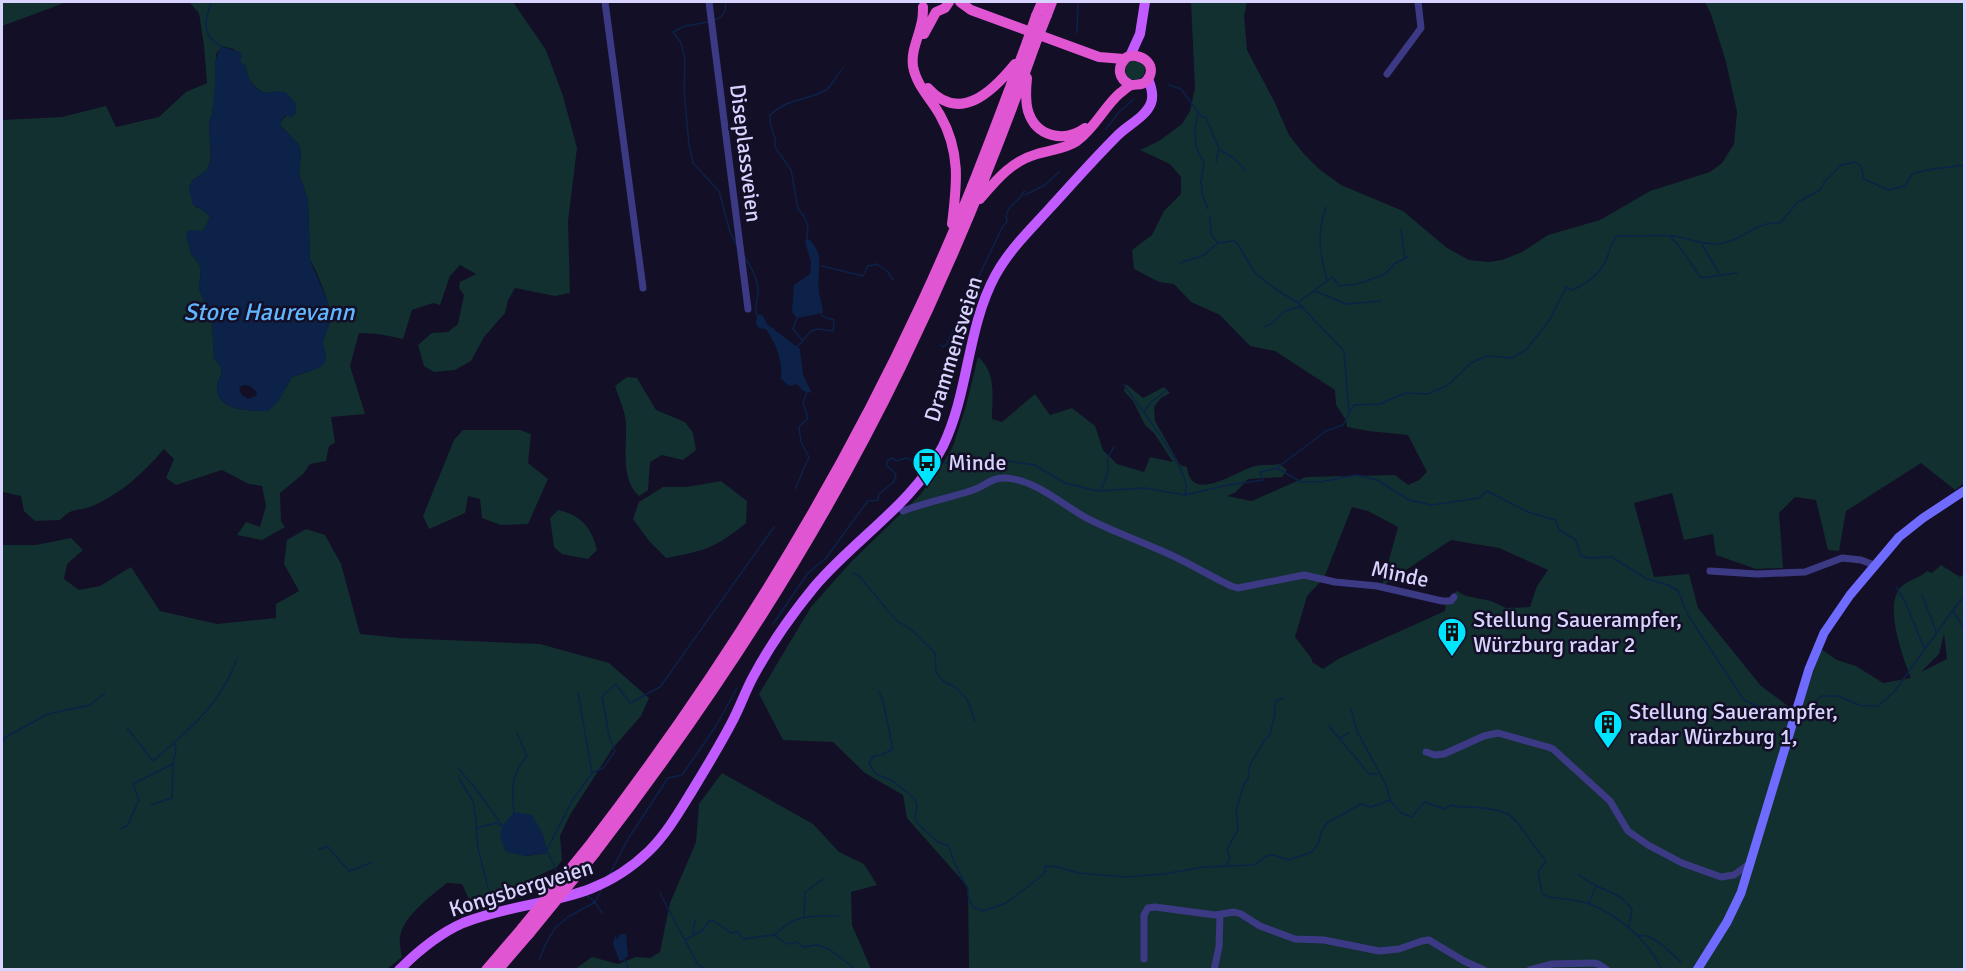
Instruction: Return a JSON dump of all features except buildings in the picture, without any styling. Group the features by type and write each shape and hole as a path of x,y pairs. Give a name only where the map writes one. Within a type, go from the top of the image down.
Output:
{"highway":[{"path":"960,2 971,10"},
{"path":"1052,2 1042,9 1031,44 1027,67 1026,103 1029,114 1038,128 1047,134 1060,137 1076,133 1089,124 1112,95 1127,58"},
{"path":"922,4 929,11 943,7 971,10 1099,57 1127,58 1135,55 1144,58 1150,68 1139,83 1119,94 1077,141 1030,156 1015,164 1000,175 973,209"},
{"path":"922,4 921,25 914,51 914,67 919,82 947,129 954,152 957,182 950,239"},
{"path":"943,7 927,26 920,43 917,62 926,86 942,99 958,103 980,99 997,86 1031,44"},
{"path":"592,850 691,707 783,564 870,409 950,239 1022,54"},
{"path":"1099,57 1120,74 1125,82 1139,83"},
{"path":"498,969 525,931 694,720 798,558 852,462 900,369 973,209 1027,67"},
{"path":"486,969 525,931"}],"main road":[{"path":"1144,58 1140,33 1145,2"},
{"path":"1127,58 1140,33"},
{"name":"Drammensveien","path":"764,658 820,581 901,508 927,472 946,438 978,319 996,273 1020,241 1095,159 1120,132 1142,114 1148,97 1139,83"},
{"path":"1697,969 1735,906 1813,657 1831,621 1874,565 1909,529 1965,491"},
{"name":"Kongsbergveien","path":"399,969 417,951 460,924 503,911 579,894 609,881 639,860 660,839 682,808 731,725 764,658"}],"street":[{"path":"605,2 643,288"},
{"name":"Diseplassveien","path":"709,2 748,309"},
{"path":"1387,74 1421,28 1418,2"},
{"name":"Minde","path":"901,508 977,489 996,478 1005,477 1028,483 1112,531 1188,562 1238,588 1304,575 1335,582 1377,586 1442,601 1450,601 1454,597"},
{"path":"1710,571 1757,574 1805,572 1842,558 1861,560 1874,565"},
{"path":"1426,752 1435,755 1444,754 1484,736 1498,733 1548,747 1556,751 1610,801 1628,831 1648,845 1682,863 1721,877 1730,877 1749,864"},
{"path":"1144,959 1144,915 1148,908 1170,908 1206,915 1234,912 1260,926 1295,939 1324,940 1379,951 1403,948 1429,940 1464,961 1484,969"},
{"path":"1214,969 1219,947 1220,915"},
{"path":"1530,969 1552,964 1593,963 1607,969"}],"green space":[{"path":"2,2 67,2 2,26"},
{"path":"189,2 513,2 546,50 563,96 577,148 568,221 570,293 555,296 515,288 508,300 505,313 484,337 471,361 455,370 434,372 424,366 418,345 432,333 448,332 458,324 464,295 459,288 460,282 476,274 460,265 450,276 440,305 433,303 412,310 403,339 359,333 350,366 365,414 331,417 335,443 329,446 326,461 310,464 303,474 280,493 281,521 285,527 262,540 237,535 246,522 260,527 266,506 262,486 249,484 222,470 176,485 166,478 174,459 164,449 130,482 101,502 71,511 60,520 35,521 24,511 21,496 3,492 2,496 2,120 62,117 106,106 116,127 159,117 186,92 207,83 199,13","holes":["222,46 234,49 240,63 246,67 254,86 265,93 285,94 295,103 296,112 283,118 281,126 299,145 301,154 299,173 308,200 310,260 331,313 323,341 325,359 311,371 292,377 278,401 268,411 235,408 228,405 218,394 217,385 222,371 214,358 212,322 199,288 201,267 191,253 186,234 203,231 210,217 203,210 194,206 189,188 193,180 207,170 211,159 209,123 216,84 216,54"]},
{"path":"1191,2 1247,2 1244,16 1247,50 1289,135 1303,153 1319,169 1341,185 1403,211 1447,248 1469,260 1489,262 1502,260 1522,252 1548,235 1600,220 1650,191 1710,172 1722,163 1734,144 1737,112 1726,62 1705,2 1964,2 1964,483 1955,490 1921,463 1846,511 1839,551 1828,550 1816,500 1795,497 1779,513 1783,568 1756,569 1716,555 1713,534 1684,540 1672,493 1634,503 1654,577 1689,574 1698,608 1761,686 1799,714 1821,649 1837,660 1856,666 1883,683 1911,678 1894,619 1896,596 1900,588 1927,571 1932,573 1941,565 1960,577 1964,574 1964,969 969,969 968,887 907,818 903,795 865,773 833,742 783,740 759,694 811,607 850,563 921,494 942,465 953,446 978,357 984,363 991,378 992,419 1002,422 1035,394 1050,415 1072,408 1095,426 1103,450 1117,464 1144,472 1150,457 1173,462 1154,433 1145,425 1133,401 1124,391 1126,384 1143,398 1164,387 1170,393 1161,398 1154,407 1155,421 1180,465 1187,467 1190,478 1197,484 1215,483 1258,465 1279,464 1287,470 1282,477 1248,479 1236,492 1227,496 1252,501 1306,477 1395,475 1408,485 1419,480 1427,472 1408,435 1347,427 1346,420 1336,405 1335,390 1275,351 1250,346 1220,315 1191,302 1174,284 1159,282 1134,269 1132,250 1152,235 1164,211 1181,194 1181,177 1170,164 1140,150 1159,141 1182,124 1190,111 1195,88","holes":["1352,507 1368,511 1398,527 1382,586 1451,540 1499,548 1548,570 1537,586 1530,607 1506,608 1457,591 1446,600 1445,611 1340,658 1323,669 1312,662 1295,637 1307,596 1324,578","1944,634 1947,659 1921,672 1939,654"]},
{"path":"1135,60 1142,63 1145,70 1142,77 1135,80 1128,77 1125,70 1128,63"},
{"path":"627,377 637,378 656,410 685,422 693,433 696,450 683,460 662,455 650,462 648,490 639,496 629,481 626,462 626,423 615,386"},
{"path":"463,430 520,430 531,434 528,463 548,479 528,524 501,525 482,518 480,499 468,496 465,513 429,529 423,516 454,440"},
{"path":"721,481 747,501 746,523 709,547 666,558 649,541 633,519 639,502 663,487 687,487"},
{"path":"558,510 573,515 589,529 597,550 588,559 562,554 554,547 550,518"},
{"path":"306,529 325,535 341,564 360,634 399,638 540,644 609,663 649,698 641,716 612,749 570,815 560,836 562,860 557,867 533,878 550,877 519,896 491,907 471,904 462,884 447,883 419,907 406,922 400,938 402,957 387,969 2,969 2,545 36,545 71,538 83,550 67,564 64,579 79,590 100,586 131,567 160,611 217,624 276,618 276,604 299,591 284,564 287,540","holes":["542,832 547,853 525,856"]},
{"path":"722,773 813,824 839,852 864,864 877,885 851,892 852,925 871,969 575,969 592,957 618,964 636,957 650,958 660,952 670,903 696,842 699,804"}],"water":[{"name":"Store Haurevann","path":"221,46 240,52 242,56 240,63 245,64 253,85 265,93 285,92 296,103 296,112 293,117 285,116 281,120 281,126 299,145 301,154 299,173 308,200 310,260 328,302 331,319 323,342 326,354 325,363 319,368 292,377 278,402 268,411 235,408 228,405 218,394 217,385 222,371 214,358 212,322 199,288 201,267 191,253 186,234 189,230 203,231 210,217 193,205 189,188 193,180 207,170 211,159 209,123 215,84 215,61","holes":["241,386 250,386 257,392 256,396 248,399 239,389"]},
{"path":"807,238 819,256 818,285 823,313 797,318 792,312 794,285 810,274 811,262 805,242"},
{"path":"759,314 763,316 767,324 800,349 803,375 812,393 803,391 797,384 789,386 781,379 780,359 776,347 766,329 759,328 756,324"},
{"path":"514,812 532,815 542,832 548,853 525,856 506,852 500,834"},
{"path":"616,934 617,940 621,934 626,934 628,956 620,962 613,944"}],"waterway":[{"path":"211,2 206,21 207,32 221,46"},
{"path":"713,20 724,14 725,2"},
{"path":"1077,33 1078,2"},
{"path":"708,22 685,26 673,32 681,43 685,60 684,90 693,163 719,191 730,232 737,246"},
{"path":"807,238 808,226 798,209 791,170 775,147 770,115 791,102 826,90 844,68"},
{"path":"1169,85 1181,89 1201,116 1206,118 1219,149 1216,162"},
{"path":"1106,129 1119,112 1134,99"},
{"path":"1198,113 1195,128 1196,147 1204,163 1201,182 1203,197 1208,209"},
{"path":"1220,150 1235,159 1245,170"},
{"path":"1278,467 1326,431 1343,425 1354,405 1380,404 1405,393 1428,394 1448,385 1471,363 1486,356 1512,358 1527,349 1549,321 1566,287 1572,290 1596,275 1607,259 1612,242 1617,236 1666,235 1719,244 1764,225 1780,223 1798,202 1820,190 1825,181 1841,165 1855,162 1861,166 1864,179 1888,190 1905,186 1912,174 1964,165"},
{"path":"1025,195 1045,185 1059,172"},
{"path":"941,345 943,347 946,345 977,289 979,276 1007,222 1007,212 1024,191"},
{"path":"1299,302 1327,281 1320,244 1326,207"},
{"path":"1210,216 1211,235 1218,243 1233,241 1237,243 1255,273 1298,303 1344,351 1349,412"},
{"path":"1401,230 1405,258"},
{"path":"1670,236 1701,278 1737,273"},
{"path":"1180,263 1204,255 1218,243"},
{"path":"1701,243 1719,273"},
{"path":"745,257 757,282 757,316"},
{"path":"1327,281 1332,277 1340,286 1357,284 1381,276 1394,264 1408,257"},
{"path":"822,266 863,276 868,266 877,264 888,272 893,280"},
{"path":"1315,291 1346,304 1381,301"},
{"path":"1264,327 1271,324 1285,311 1302,306"},
{"path":"797,347 811,331 818,329 833,331 834,320 821,314"},
{"path":"797,318 793,329 803,341"},
{"path":"1124,385 1177,463 1186,486 1185,495"},
{"path":"1144,412 1151,402 1167,390"},
{"path":"795,489 809,457 801,442 799,427 808,418 803,403 807,392"},
{"path":"1101,490 1108,472 1108,457 1114,447"},
{"path":"773,624 808,573 826,558 868,501 878,500 879,494 894,482 896,474 886,465 888,460 893,458 896,461 906,458 915,461 918,458 926,458"},
{"path":"945,463 959,461 970,470 994,459 1035,465 1065,483 1098,491 1144,488 1185,495 1263,480 1260,472 1277,468 1301,482 1320,482 1357,475 1377,480 1409,500 1432,505 1479,498 1487,491 1528,512 1555,520 1559,530 1576,540 1581,556 1612,557 1645,578 1668,585 1678,591 1688,615 1744,700 1790,718"},
{"path":"547,850 572,801 592,773 603,768 615,751 609,736 602,696 616,684 630,703 660,687 774,527"},
{"path":"853,573 859,576 895,619 913,631 935,653 936,672 943,681 955,687 967,699 975,721"},
{"path":"1896,587 1905,601 1924,648"},
{"path":"1922,595 1936,631"},
{"path":"1812,706 1821,696 1838,696 1862,706 1878,706 1894,692 1964,597"},
{"path":"1953,611 1964,628"},
{"path":"127,728 153,761 191,727 213,702 223,689 237,658"},
{"path":"610,874 628,839 668,778 682,775 716,726 737,688"},
{"path":"578,692 592,773"},
{"path":"879,692 893,749 874,756 869,763 876,774 893,781 915,799 917,805 915,817 918,824 938,842 949,846 973,907 983,911 1006,903 1043,875 1045,866 1078,873 1126,877 1164,874 1204,867 1255,865 1266,856 1273,855 1289,860 1312,852 1327,823 1361,804 1371,807 1390,800"},
{"path":"2,750 4,738 48,714 90,705 105,693"},
{"path":"1226,865 1230,858 1227,850 1238,829 1236,811 1244,784 1248,779 1250,765 1270,734 1277,700 1284,698"},
{"path":"1351,709 1357,731 1386,785 1390,800 1401,813 1412,817 1424,802 1444,809 1451,805 1506,813 1518,823 1546,861 1538,872 1542,893 1548,897 1585,902 1612,915 1641,940 1662,970"},
{"path":"1329,726 1369,774 1378,774"},
{"path":"514,812 513,783 521,763 527,756 517,733"},
{"path":"1340,738 1349,733"},
{"path":"120,829 127,826 139,800 133,784 173,764 175,744"},
{"path":"151,805 172,798 173,764"},
{"path":"458,768 501,824"},
{"path":"459,778 473,801 477,828 496,823 503,826"},
{"path":"476,828 478,848 488,888"},
{"path":"319,849 328,847 349,871 371,863"},
{"path":"548,853 561,875"},
{"path":"1578,874 1624,900 1632,910 1629,926"},
{"path":"804,916 805,892 824,879"},
{"path":"1589,903 1596,886"},
{"path":"539,960 556,927 568,917 595,902 602,889"},
{"path":"660,893 698,965 707,970"},
{"path":"586,895 595,902 602,913"},
{"path":"774,935 797,919 839,916"},
{"path":"693,934 695,920"},
{"path":"685,940 703,930 709,921 714,921 731,933 738,932 743,939 774,935 787,944 797,942 803,947 817,945 829,949 857,970"},
{"path":"1638,936 1655,940 1681,962"},
{"path":"623,957 629,970"}],"place":[{"name":"Minde","path":"927,488"},
{"name":"Stellung Sauerampfer, Würzburg radar 2","path":"1452,658"},
{"name":"Stellung Sauerampfer, radar Würzburg 1,","path":"1608,750"}]}
